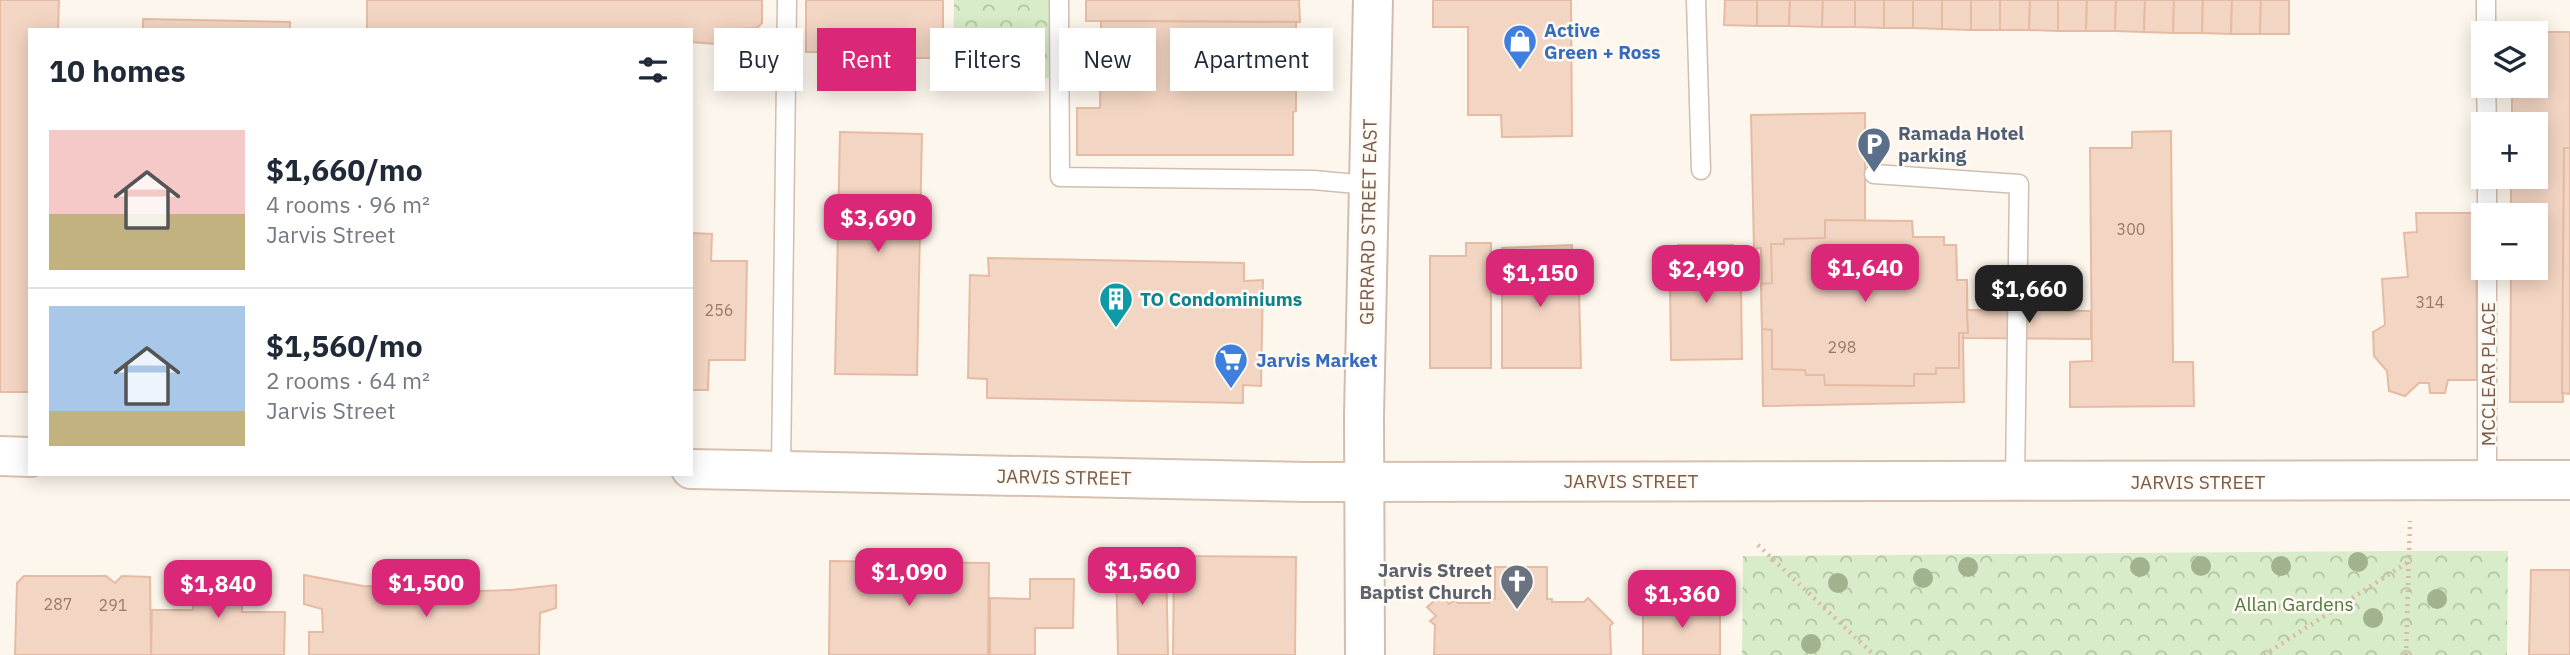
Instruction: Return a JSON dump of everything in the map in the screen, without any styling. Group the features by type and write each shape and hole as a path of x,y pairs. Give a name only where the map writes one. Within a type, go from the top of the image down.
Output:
{"main road":[{"name":"GERRARD STREET EAST","path":"1365,655 1364,482 1373,0"},
{"path":"0,456 28,457"},
{"name":"JARVIS STREET","path":"693,469 1364,482 2570,480"}],"lane":[{"path":"781,470 787,0"},
{"path":"1059,0 1059,177 1313,180 1368,185"},
{"path":"1696,0 1701,170"},
{"path":"2486,0 2486,21"},
{"path":"1874,174 2019,184 2015,482"},
{"name":"MCCLEAR PLACE","path":"2487,280 2487,480"}],"path":[{"path":"2406,655 2411,481"},
{"path":"1758,545 1874,655"},
{"path":"2264,655 2408,562"}],"green space":[{"path":"954,0 1049,0 1049,78 1045,78 1045,28 954,28"},
{"name":"Allan Gardens","path":"2508,551 2507,655 1742,655 1743,556"}],"building":[{"path":"0,0 59,0 58,28 28,28 28,392 0,392"},
{"path":"367,0 762,0 762,23 757,28 714,28 714,44 693,42 693,28 367,28"},
{"path":"806,0 943,0 943,28 930,28 930,58 916,58 916,28 817,28 817,52 806,52"},
{"path":"1086,0 1299,0 1300,22 1086,21"},
{"name":"Active Green + Ross","path":"1433,0 1571,0 1572,136 1502,137 1501,115 1468,115 1468,27 1433,27"},
{"path":"1725,0 1757,0 1757,26 1724,25"},
{"path":"1757,0 1790,0 1789,26 1757,26"},
{"path":"1790,0 1823,0 1822,27 1789,26"},
{"path":"1823,0 1855,0 1855,27 1822,27"},
{"path":"1855,0 1884,0 1884,28 1855,27"},
{"path":"1884,0 1913,0 1913,28 1884,28"},
{"path":"1913,0 1942,0 1942,29 1913,28"},
{"path":"1942,0 1971,0 1971,30 1942,29"},
{"path":"1971,0 2000,0 2000,30 1971,30"},
{"path":"2000,0 2030,0 2029,30 2000,30"},
{"path":"2030,0 2058,0 2058,31 2029,30"},
{"path":"2058,0 2087,0 2086,31 2058,31"},
{"path":"2087,0 2116,0 2115,31 2086,31"},
{"path":"2116,0 2145,0 2144,32 2115,31"},
{"path":"2145,0 2174,0 2173,33 2144,32"},
{"path":"2174,0 2203,0 2202,33 2173,33"},
{"path":"2203,0 2232,0 2231,34 2202,33"},
{"path":"2232,0 2261,0 2260,34 2231,34"},
{"path":"2261,0 2289,0 2289,34 2260,34"},
{"path":"143,19 290,22 290,28 143,28"},
{"path":"1101,21 1296,22 1296,28 1170,28 1170,91 1296,91 1293,155 1077,155 1077,108 1100,108 1100,91 1156,91 1156,28 1101,28"},
{"path":"2548,32 2570,32 2570,148 2564,148 2563,402 2510,402 2511,280 2548,280 2548,203 2511,203 2511,189 2548,189 2548,112 2512,112 2512,98 2548,98"},
{"path":"1865,113 1865,221 1912,221 1913,237 1944,237 1944,245 1956,245 1957,280 1967,280 1968,333 1963,333 1964,402 1763,406 1761,248 1754,249 1751,115"},
{"path":"2171,131 2173,362 2193,362 2194,406 2070,407 2070,362 2092,361 2090,148 2132,148 2132,132"},
{"path":"840,132 922,134 917,375 835,374"},
{"path":"2564,148 2570,148 2570,394 2562,393"},
{"path":"2416,213 2471,213 2471,280 2476,280 2477,380 2448,380 2445,393 2430,393 2429,383 2419,383 2405,396 2389,391 2387,371 2374,356 2373,332 2385,325 2382,279 2408,277 2404,233 2417,232"},
{"path":"1825,220 1912,221 1913,237 1944,237 1944,245 1956,245 1957,280 1967,280 1968,333 1959,333 1959,368 1936,368 1936,374 1914,374 1914,386 1825,385 1824,375 1806,375 1805,370 1772,369 1772,330 1762,329 1761,284 1772,283 1771,244 1784,244 1784,239 1825,238"},
{"path":"693,233 712,234 711,261 747,261 745,360 709,360 708,390 693,390"},
{"path":"1466,243 1491,243 1491,368 1430,368 1430,256 1466,256"},
{"path":"1572,245 1571,285 1579,293 1581,368 1502,368 1502,248"},
{"path":"1678,245 1733,245 1734,277 1741,286 1742,359 1671,360 1670,282 1678,275"},
{"name":"TO Condominiums","path":"988,258 1244,263 1244,281 1263,280 1261,386 1243,385 1243,403 987,398 987,379 968,378 970,275 989,276"},
{"path":"1967,310 2091,311 2091,339 1963,338 1963,333 1968,333"},
{"path":"1174,556 1296,557 1295,655 1173,655"},
{"path":"1166,559 1168,655 1118,655 1116,560"},
{"path":"830,561 989,563 988,655 829,655"},
{"path":"194,564 243,564 242,612 285,612 284,655 151,655 152,610 193,610"},
{"name":"Jarvis Street Baptist Church","path":"1495,567 1547,567 1547,599 1552,599 1552,602 1584,602 1588,598 1613,623 1610,626 1611,655 1434,655 1435,625 1430,621 1436,616 1427,607 1442,594 1449,604 1454,600 1458,603 1489,603 1495,599"},
{"path":"2531,570 2570,570 2570,655 2529,655"},
{"path":"304,575 363,586 410,588 409,575 454,576 451,592 556,585 556,608 540,613 539,655 309,655 309,632 323,632 322,609 304,604"},
{"path":"24,576 106,576 115,583 122,576 150,577 151,655 15,655 17,583"},
{"path":"1030,579 1074,579 1073,628 1035,628 1035,655 990,655 990,598 1030,599"},
{"path":"1698,595 1697,611 1720,611 1720,655 1643,655 1643,610 1672,609 1671,596"}],"place":[{"name":"Active Green + Ross","path":"1520,71"},
{"name":"Ramada Hotel parking","path":"1874,174"},
{"name":"TO Condominiums","path":"1116,329"},
{"name":"Jarvis Market","path":"1231,390"},
{"name":"Jarvis Street Baptist Church","path":"1517,611"}]}
